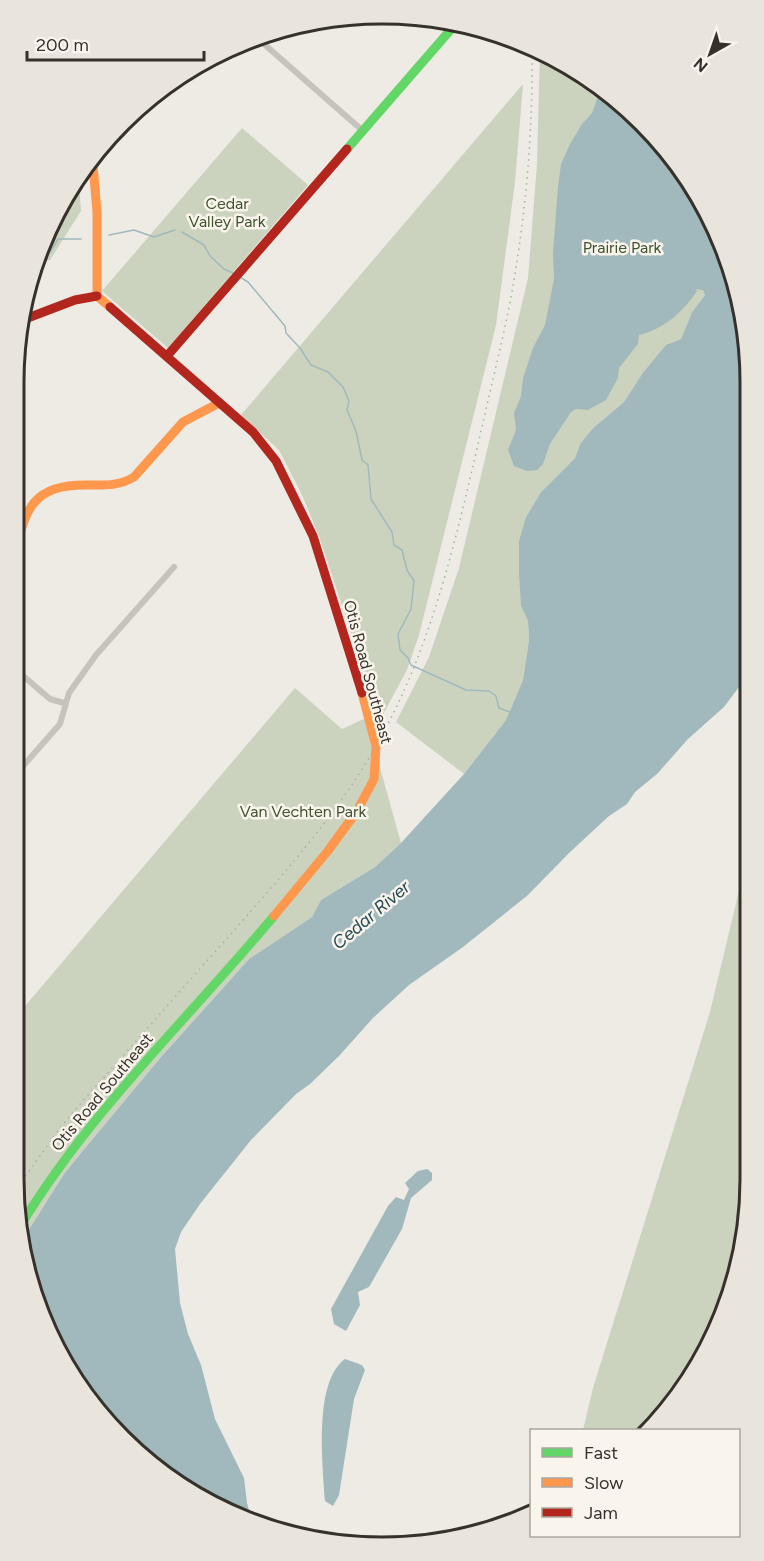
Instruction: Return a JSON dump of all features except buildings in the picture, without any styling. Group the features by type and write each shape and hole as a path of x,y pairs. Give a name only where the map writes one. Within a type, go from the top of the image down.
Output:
{"street":[{"path":"167,357 450,31"},
{"path":"264,44 363,131"},
{"path":"30,317 75,300 97,296 97,212 93,170"},
{"name":"Otis Road Southeast","path":"26,1216 42,1190 86,1131 327,852 357,811 374,779 376,746 359,682 313,536 276,460 253,432 97,296"},
{"path":"24,521 46,490 65,484 117,486 125,483 134,477 183,422 219,402"},
{"path":"24,764 60,724 64,703 69,693 96,655 174,567"},
{"path":"24,677 50,699 64,703"}],"green space":[{"name":"Prairie Park","path":"540,61 581,84 600,98 651,146 680,183 692,203 718,257 705,295 692,312 681,339 671,343 642,374 624,402 592,429 580,444 575,458 541,492 526,517 521,606 528,621 529,640 523,680 506,720 464,774 396,722 429,657 459,568 528,278 537,164"},
{"path":"523,84 515,182 496,325 419,635 407,670 380,720 319,536 302,495 279,450 241,415"},
{"name":"Cedar Valley Park","path":"242,128 308,185 168,348 102,291"},
{"path":"79,191 81,211 50,260 45,261 51,245"},
{"name":"Van Vechten Park","path":"295,688 342,729 368,717 401,843 375,867 321,900 312,917 249,959 161,1057 64,1174 28,1231 24,1179 24,1007"},
{"path":"740,886 740,1179 737,1226 728,1272 713,1316 692,1358 680,1378 651,1415 638,1429 583,1429 593,1388 710,1012"}],"water":[{"name":"Cedar River","path":"598,97 635,129 680,183 713,245 728,289 737,335 740,382 740,686 724,707 688,739 657,774 635,792 627,804 609,816 528,895 463,947 409,985 373,1018 339,1056 296,1094 251,1140 200,1204 181,1232 175,1249 180,1303 188,1334 201,1365 215,1419 244,1478 249,1512 203,1489 164,1463 129,1432 98,1397 72,1358 51,1316 36,1272 28,1231 64,1174 161,1057 249,959 312,917 321,900 375,867 401,843 464,774 506,720 523,680 529,640 528,621 521,606 519,573 519,541 526,517 541,492 575,458 580,444 592,429 624,402 642,374 666,345 681,339 692,312 705,295 703,290 695,289 697,291 692,299 672,319 657,329 639,335 638,344 619,368 618,378 606,400 588,410 576,409 571,412 550,444 543,464 537,470 527,471 514,466 508,450 516,430 514,413 521,396 523,378 533,348 545,325 554,279 553,253 561,164 582,124 592,113"},
{"path":"427,1169 432,1173 432,1180 411,1198 402,1229 369,1287 358,1292 360,1305 346,1331 334,1324 331,1309 388,1206 396,1197 404,1200 409,1189 405,1183 418,1171"},
{"path":"345,1359 362,1365 365,1370 354,1399 339,1495 333,1506 325,1501 322,1426 328,1386 335,1370"}],"waterway":[{"path":"109,235 134,230 154,237 175,230"},
{"path":"182,232 204,245 210,256 224,269 233,273"},
{"path":"48,253 58,239 81,239"},
{"path":"240,277 248,282 285,326 286,333 311,365 328,372 343,387 349,401 347,410 356,431 362,460 368,465 371,499 392,532 394,545 402,550 407,570 414,581 411,609 398,634 400,650 411,665 466,690 489,691 496,696 499,708 510,712"}],"railway":[{"path":"24,1178 81,1103 231,934 327,820 361,771 395,710 426,634 451,556 507,315 521,235 528,173 532,57"}],"traffic: fast":[{"path":"347,149 450,31"},
{"path":"26,1217 48,1183 109,1104 274,916"}],"traffic: slow":[{"path":"93,170 97,212 97,296 110,307"},
{"path":"24,522 34,503 55,489 112,484 134,477 183,422 219,403"},
{"path":"274,916 327,852 357,811 374,779 376,746 362,693"}],"traffic: jam":[{"path":"167,356 347,149"},
{"path":"30,317 75,300 97,296"},
{"path":"110,307 253,432 276,461 313,536 362,693"}]}
